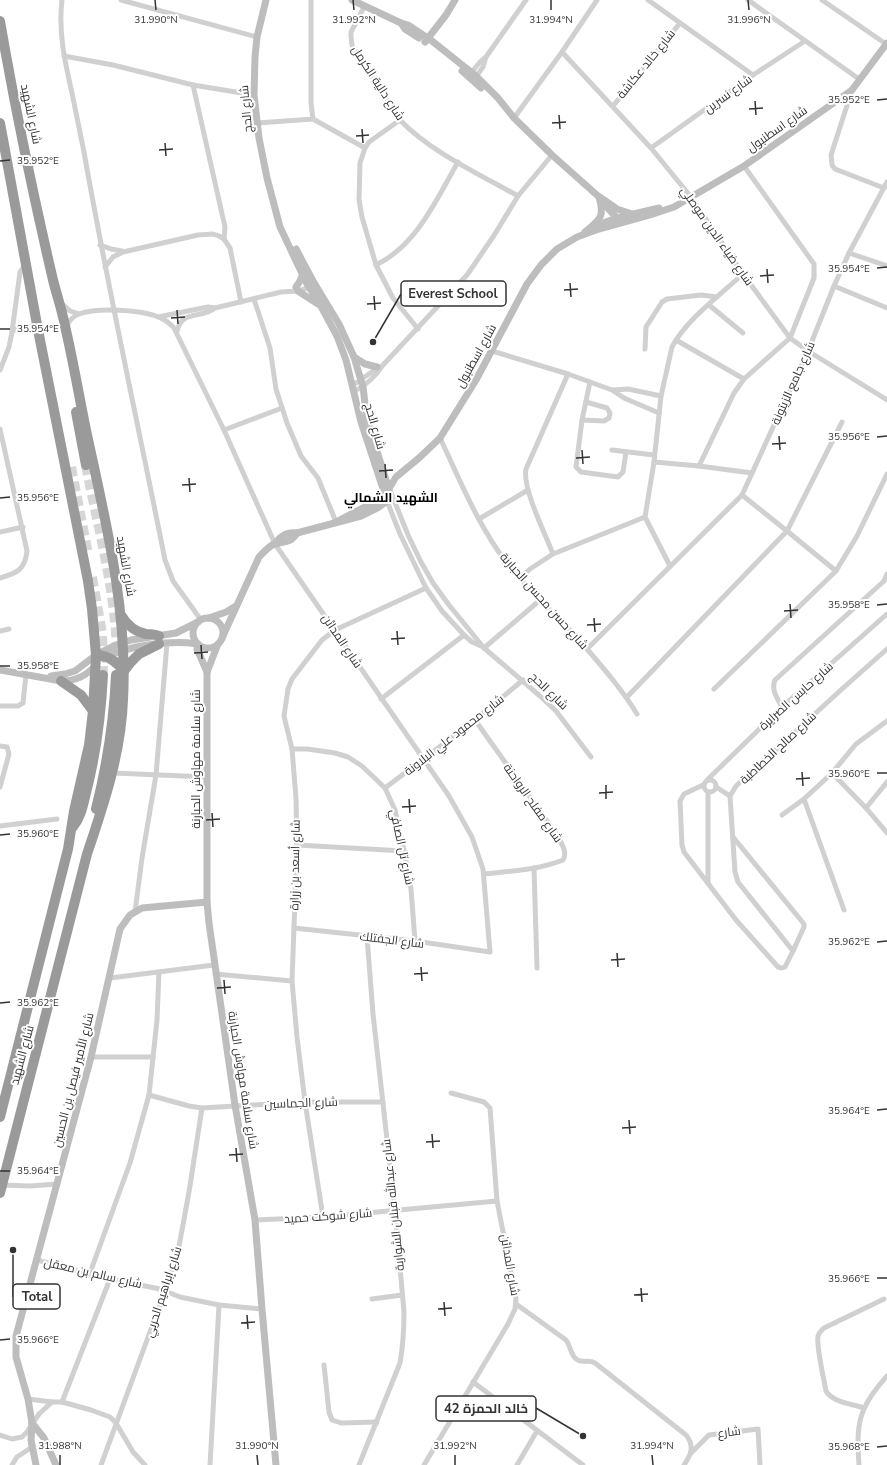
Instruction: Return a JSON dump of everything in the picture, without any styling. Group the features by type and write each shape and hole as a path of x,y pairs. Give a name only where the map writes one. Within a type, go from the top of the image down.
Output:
{"highway":[{"name":"شارع الشهيد","path":"0,21 15,105 54,283 66,328 98,485 121,615 124,646 108,754 88,842 88,854"},
{"name":"شارع الشهيد","path":"0,124 38,330 88,581 94,624 96,660 89,745 74,811 66,858 0,1117"},
{"name":"شارع الشهيد","path":"26,264 32,272 71,467"},
{"name":"شارع الشهيد","path":"54,283 54,296 86,465"},
{"path":"121,615 127,624 134,630 162,641"},
{"path":"96,660 107,657 116,663 120,673 139,654 162,641"},
{"name":"شارع الشهيد","path":"1,1189 88,854 113,773 121,724 120,673"},
{"name":"شارع الشهيد","path":"71,831 80,815 91,775 100,721 104,675"},
{"path":"61,681 81,695 93,711"}],"street":[{"path":"62,0 61,32 64,56 78,120 100,245 115,310 165,560 173,580 202,620"},
{"path":"121,0 258,37"},
{"name":"شارع الحج","path":"266,0 255,57 254,95 263,158 280,227 303,274 339,324 354,357 362,383 367,420 387,495 424,568 449,606 484,648 523,680 556,711 591,758"},
{"path":"311,0 311,103 313,119 365,148"},
{"path":"352,0 364,7 401,23 407,30 428,42 473,77 552,155 598,196 617,209 632,214"},
{"path":"428,42 455,0"},
{"path":"473,77 483,67 486,57 526,0"},
{"path":"514,118 562,52 597,0"},
{"path":"648,0 753,76"},
{"path":"748,0 859,79"},
{"path":"822,0 886,43"},
{"name":"شارع دالية الكرمل","path":"364,7 351,32 351,41 400,120 409,130 420,138 458,162 518,196"},
{"name":"شارع خالد عكاشة","path":"613,106 680,23"},
{"name":"شارع نسرين","path":"651,148 805,41"},
{"name":"شارع اسطنبول","path":"220,641 256,562 266,550 275,544 281,536 292,532 348,520 361,516 379,507 387,495 391,484 400,473 419,458 440,438 492,351 534,274 557,249 602,223 682,201 744,166 852,90 886,43"},
{"name":"شارع ضياء الدين موصلي","path":"562,52 651,148 691,197 743,274 790,338 808,351 887,400"},
{"path":"64,56 113,65 193,85 254,95"},
{"path":"193,85 224,227 224,240"},
{"path":"852,90 830,155 832,165 835,169 884,188"},
{"path":"257,123 313,119"},
{"path":"400,120 370,142 365,148 360,163 359,200 362,217 376,265 393,298 418,329"},
{"path":"354,388 378,373 380,366 418,329 467,275 494,237 518,196 552,155"},
{"path":"376,265 394,255 418,229 458,162"},
{"path":"699,466 734,393 744,379 790,338 814,278 814,264 744,166"},
{"name":"شارع جامع الزيتونة","path":"587,649 742,495 808,351 849,252 887,182"},
{"path":"598,196 617,218 627,221"},
{"path":"582,235 599,220 602,215 602,209 598,196"},
{"name":"شارع اسطنبول","path":"582,235 661,212 674,207 682,201"},
{"name":"شارع الحج","path":"278,216 283,223 342,348 354,388 361,422 400,534 426,588 442,611 464,635 472,642 484,648"},
{"path":"105,267 113,257 123,252 213,234 224,240 230,248 242,302"},
{"path":"100,245 123,252"},
{"path":"849,252 887,266"},
{"path":"0,370 9,347 20,274 22,268 26,264"},
{"path":"297,289 303,274"},
{"path":"670,566 645,517 654,462 661,396 672,347 692,321 743,274"},
{"path":"66,328 71,319 80,314 115,310 158,317 170,324 176,332 179,325 186,318 211,311 216,308 311,285"},
{"path":"834,286 887,308"},
{"path":"297,289 321,306"},
{"path":"645,348 646,327 662,302 667,299 701,295 717,297"},
{"path":"254,299 270,348 276,389 282,408 298,451 318,478 336,522"},
{"path":"59,301 70,311 80,314"},
{"path":"709,305 743,334"},
{"path":"158,317 208,306 216,308"},
{"path":"12,332 23,326 30,326 38,330"},
{"name":"شارع المدائن","path":"176,332 224,430 275,544 380,699 449,796 472,837 482,863 484,874 490,952"},
{"path":"676,340 744,379"},
{"path":"492,351 568,374 612,390 624,398 659,413"},
{"path":"354,357 365,364 380,366"},
{"path":"553,554 524,476 568,374"},
{"path":"590,382 582,420 576,464 578,470 581,472 618,477 622,472 626,452"},
{"path":"612,390 628,390 661,396"},
{"path":"582,420 604,421 608,418 610,413 607,408 586,402"},
{"path":"224,430 282,408"},
{"path":"626,697 787,531 842,422"},
{"path":"0,429 23,527 27,551 24,566 18,571 0,578"},
{"name":"شارع حسن محسن الحبارنة","path":"440,438 479,519 495,546 520,578 587,649 638,714"},
{"path":"612,450 654,455"},
{"path":"654,462 752,473"},
{"path":"714,688 836,571 857,536 887,474"},
{"path":"479,519 528,490"},
{"path":"742,495 836,571"},
{"path":"520,578 530,569 553,554 645,517"},
{"path":"0,532 23,527"},
{"path":"782,707 774,692 773,684 775,680 886,582 887,574"},
{"name":"شارع أسعد بن زرارة","path":"323,1217 305,1102 292,981 297,845 296,798 292,749 284,716 288,689 292,679 313,650 334,630 426,588"},
{"path":"484,648 540,600"},
{"path":"162,641 202,620 226,612 236,606"},
{"name":"شارع حابس الصرايرة","path":"794,951 785,967 778,967 736,920 684,852 682,845 680,801 684,794 705,783 782,707 887,614"},
{"path":"0,670 61,681 70,681 83,676 96,660 111,647 162,641 197,644 201,647 210,648 220,641 223,634 221,626 216,620 202,620"},
{"path":"197,644 193,637 193,633 202,620"},
{"path":"0,631 10,629"},
{"path":"380,699 464,635"},
{"path":"135,912 142,858 156,775 162,641"},
{"name":"شارع سلامة مهاوش الحبارنة","path":"220,641 207,672 207,902 215,974 235,1105 256,1220 262,1309 276,1465"},
{"name":"شارع سلامة مهاوش الحبارنة","path":"197,644 197,649 207,672"},
{"path":"107,657 124,646"},
{"name":"شارع صالح الخطاطبة","path":"730,796 734,789 742,781 887,649"},
{"path":"46,678 75,671 96,660"},
{"path":"0,706 18,706 23,703 26,674"},
{"name":"شارع محمود علي البلاونة","path":"385,788 423,760 523,680"},
{"name":"شارع مفلح الرواحنة","path":"474,720 557,835 566,856 563,860 534,868 484,874"},
{"path":"782,815 804,799 832,773 856,744 887,721"},
{"path":"0,746 7,747 9,754 2,772 0,787"},
{"name":"شارع تل الصافي","path":"292,749 307,749 348,757 362,766 385,788 395,810 404,851 411,889 415,941"},
{"path":"113,773 206,777"},
{"path":"832,773 866,808 887,833"},
{"path":"708,883 708,792 705,789 705,783 713,781 716,787 730,796 735,872 738,882 794,951 804,927 803,922 733,837"},
{"path":"866,808 887,782"},
{"path":"708,792 712,792 716,787"},
{"path":"804,799 844,910"},
{"path":"0,826 58,819"},
{"path":"297,845 404,851"},
{"path":"534,868 537,968"},
{"path":"135,912 142,908 207,902"},
{"name":"شارع الأمير فيصل بن الحسين","path":"36,1465 32,1447 32,1423 28,1398 16,1357 16,1336 91,1057 120,929 125,921 135,912"},
{"name":"شارع الجفتلك","path":"294,928 415,941 490,952"},
{"name":"شارع عبدالله قبلان الشواربة","path":"359,1465 400,1362 404,1328 395,1211 373,1014 367,937"},
{"path":"110,978 214,965"},
{"path":"90,1273 130,1163 150,1095 157,1020 159,972"},
{"path":"215,974 292,981"},
{"path":"91,1057 153,1057"},
{"name":"شارع المدائن","path":"424,1465 511,1319 516,1304 516,1294 497,1201 490,1108 484,1102 451,1093"},
{"name":"شارع الجماسين","path":"150,1095 189,1106 202,1108 305,1102 383,1102"},
{"name":"شارع إبراهيم الحربي","path":"101,1465 166,1291 177,1257 202,1108"},
{"path":"1,1189 57,1184"},
{"name":"شارع شوكت حميد","path":"256,1220 323,1217 497,1201"},
{"name":"شارع سالم بن معقل","path":"37,1260 110,1279 166,1291 180,1297 219,1305 262,1309"},
{"path":"62,1402 110,1279"},
{"path":"372,1299 402,1295"},
{"path":"864,1408 835,1399 828,1395 821,1365 818,1336 824,1328 884,1299"},
{"path":"516,1304 566,1340 572,1354 579,1360 595,1363 686,1436 691,1443 692,1453 684,1465"},
{"path":"210,1465 219,1305"},
{"path":"324,1365 329,1412 332,1420 341,1423 377,1422"},
{"path":"859,1465 858,1444 860,1423 864,1408 887,1376"},
{"path":"473,1382 583,1465"},
{"path":"28,1398 62,1402 110,1417 116,1423 130,1448 145,1465"},
{"path":"0,1435 12,1439 19,1439 27,1432 39,1414 52,1402"},
{"name":"شارع الأمير فيصل بن الحسين","path":"32,1423 44,1438 56,1465"},
{"name":"شارع","path":"692,1453 709,1435 758,1429 760,1465"},
{"path":"517,1465 537,1431"},
{"path":"12,1465 17,1457 32,1447"}],"tunnel":[{"path":"86,465 107,568 115,619 117,671"},
{"path":"71,467 88,554"},
{"path":"92,577 102,633 103,675"}],"place":[{"name":"Everest School","path":"373,342"},
{"name":"Total","path":"13,1250"},
{"name":"خالد الحمزة 42","path":"583,1436"}],"district":[{"name":"الشهيد الشمالي","path":"391,498"}]}
